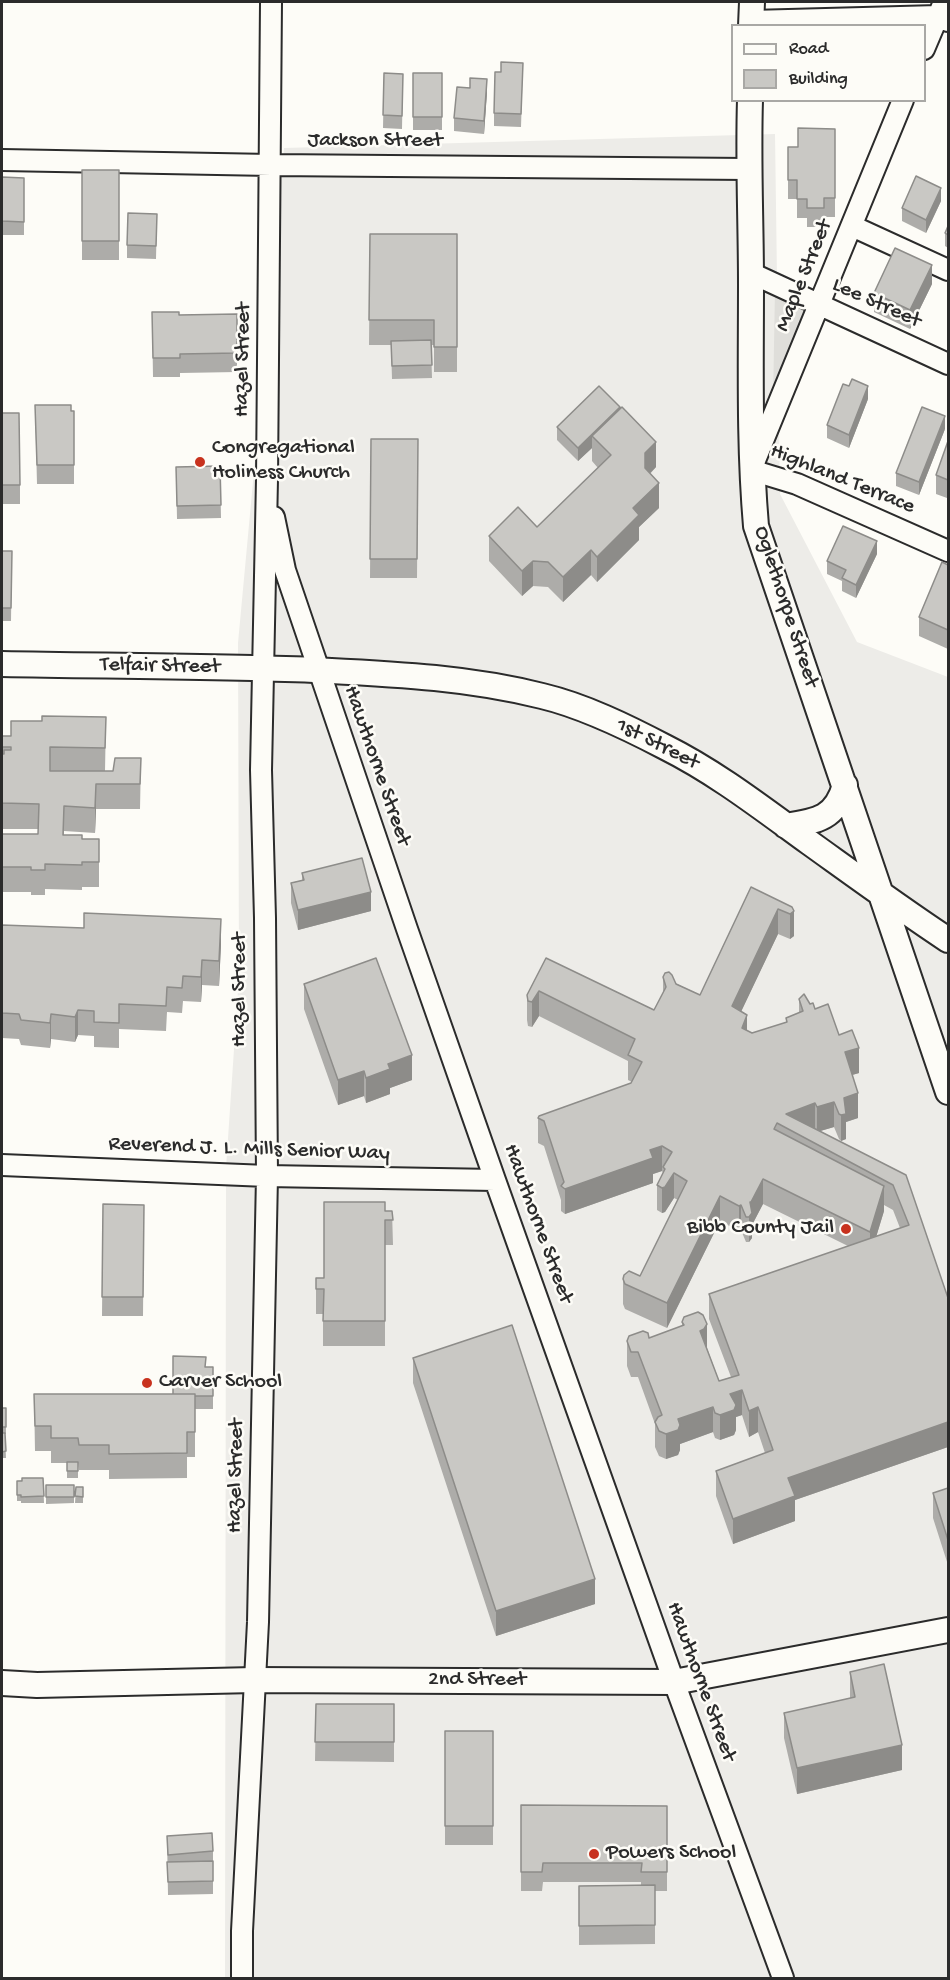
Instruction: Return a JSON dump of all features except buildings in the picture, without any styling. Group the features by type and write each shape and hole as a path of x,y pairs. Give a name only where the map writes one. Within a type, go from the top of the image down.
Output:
{"street":[{"name":"Hazel Street","path":"242,1978 242,1931 258,1610 267,1176 265,906 261,770 267,479 271,2"},
{"path":"751,16 943,13 926,45"},
{"name":"Oglethorpe Street","path":"750,102 748,169 751,273 751,470 756,526 946,1076"},
{"name":"Maple Street","path":"751,470 902,102"},
{"name":"Jackson Street","path":"2,160 748,169"},
{"path":"852,226 948,270"},
{"name":"Lee Street","path":"751,273 948,364"},
{"name":"Highland Terrace","path":"751,470 797,483 948,550"},
{"name":"Hawthorne Street","path":"267,479 285,570 407,929 674,1682 783,1978"},
{"name":"Telfair Street","path":"2,664 319,671"},
{"name":"1st Street","path":"319,671 398,674 483,683 545,696 594,714 665,746 703,768 883,897 948,940"},
{"path":"786,826 810,822 827,814 840,802 845,785"},
{"name":"Reverend J. L. Mills Senior Way","path":"2,1165 267,1176 495,1180"},
{"name":"2nd Street","path":"2,1683 37,1685 255,1680 674,1682 948,1630"}],"shaded area":[{"path":"775,134 780,494 857,642 948,677 948,1978 225,1978 226,1168 239,975 238,643 284,148"},
{"path":"775,289 814,307 773,402"}],"place":[{"name":"Congregational Holiness Church","path":"200,462"},
{"name":"Bibb County Jail","path":"846,1229"},
{"name":"Carver School","path":"147,1383"},
{"name":"Powers School","path":"594,1854"}]}
